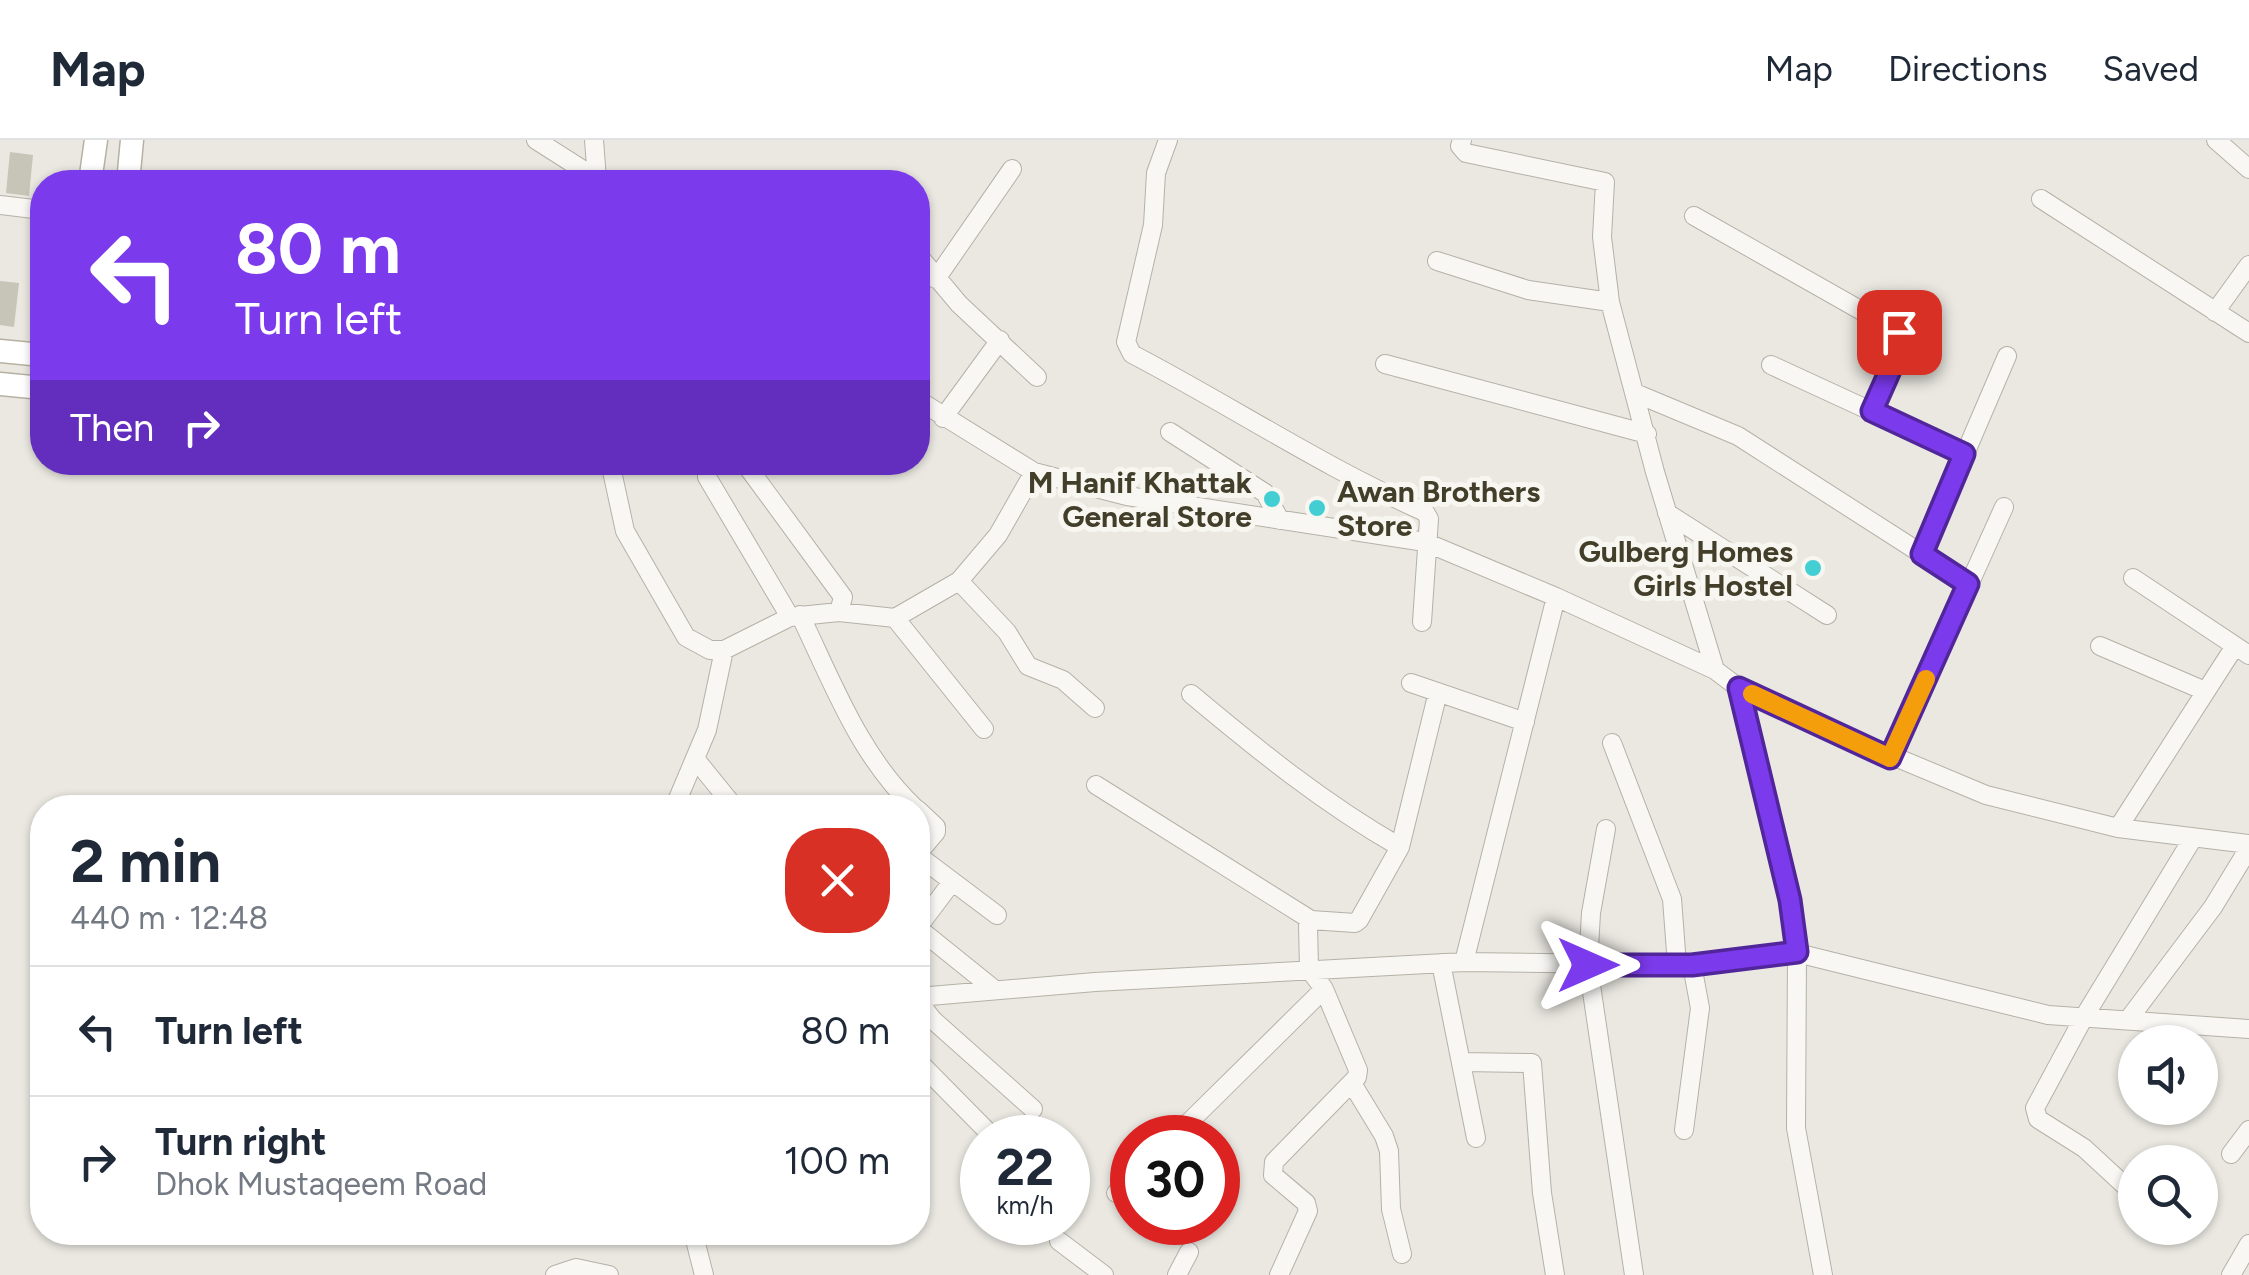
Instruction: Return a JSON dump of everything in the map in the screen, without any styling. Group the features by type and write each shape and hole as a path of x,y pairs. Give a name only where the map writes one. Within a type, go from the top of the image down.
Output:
{"main road":[{"path":"92,170 96,140"},
{"path":"129,170 132,140"},
{"path":"0,351 30,354"},
{"path":"0,384 30,387"}],"street":[{"path":"536,140 582,170"},
{"path":"594,140 598,170"},
{"path":"1168,140 1156,173 1152,225 1126,342 1128,349 1340,471 1424,512 1429,519 1422,622"},
{"path":"1462,140 1460,146 1466,153 1605,182 1602,237 1610,302 1716,670"},
{"path":"2216,140 2249,169"},
{"path":"936,279 1012,169"},
{"path":"2041,199 2249,333"},
{"path":"0,205 30,209"},
{"path":"1694,216 1899,332 1903,341 1872,411"},
{"path":"1436,261 1528,290 1610,302"},
{"path":"2215,312 2249,265"},
{"path":"930,271 1038,376"},
{"path":"943,418 1000,340"},
{"path":"1922,554 2007,356"},
{"path":"1385,364 1647,434"},
{"path":"1771,365 1964,454"},
{"path":"1635,393 1738,436 1968,584"},
{"path":"930,409 1034,472 1127,496 1425,542 1716,670 1739,688 1890,758 1986,795 2118,828 2249,846 2213,906 2128,1020"},
{"path":"1170,432 1265,493 1280,520"},
{"path":"613,475 626,531 686,637 710,650 724,650 795,616 840,612 896,618 959,580 998,536 1034,472"},
{"path":"753,475 842,597 840,612"},
{"path":"708,477 795,616 863,744 878,768 904,795"},
{"path":"1890,758 2004,507"},
{"path":"1668,513 1827,615"},
{"path":"2118,828 2206,691 2242,650 2133,578"},
{"path":"959,580 1007,632 1028,666 1063,680 1095,708"},
{"path":"1464,962 1556,597"},
{"path":"896,618 984,729"},
{"path":"2100,646 2206,691"},
{"path":"680,795 708,730 724,650"},
{"path":"1411,683 1525,722"},
{"path":"1739,688 1790,900 1797,952 1796,1128 1823,1275"},
{"path":"1096,784 1311,920 1355,923 1400,846 1438,692"},
{"path":"1191,694 1344,815 1400,846"},
{"path":"1612,744 1672,899 1685,965 1700,1008 1684,1130"},
{"path":"697,761 724,795"},
{"path":"1606,829 1591,913 1588,965 1634,1275"},
{"path":"2118,1179 2084,1148 2034,1114 2084,1017 2193,838"},
{"path":"930,865 998,915"},
{"path":"930,912 952,882"},
{"path":"1279,1275 1308,1211 1306,1202 1272,1175 1274,1162 1353,1084 1358,1070 1324,989 1309,969 1311,920"},
{"path":"930,938 995,990"},
{"path":"930,998 1309,969 1464,962 1685,965 1797,952 2048,1015 2249,1028"},
{"path":"1441,963 1476,1138"},
{"path":"1196,1115 1324,989"},
{"path":"930,1016 1033,1109"},
{"path":"1461,1062 1532,1064 1542,1193 1555,1275"},
{"path":"930,1074 971,1115"},
{"path":"1353,1084 1389,1151 1388,1181 1402,1254"},
{"path":"2231,1154 2249,1130"},
{"path":"2232,1275 2249,1244"},
{"path":"697,1245 704,1275"},
{"path":"1064,1245 1104,1275"},
{"path":"1177,1275 1189,1252"},
{"path":"554,1275 576,1268 609,1275"}],"building":[{"path":"10,152 33,155 29,196 6,193"},
{"path":"0,281 19,283 14,327 0,325"}],"slow traffic":[{"path":"1752,694 1890,758 1926,679"}],"place":[{"name":"M Hanif Khattak General Store","path":"1272,499"},
{"name":"Awan Brothers Store","path":"1317,508"},
{"name":"Gulberg Homes Girls Hostel","path":"1813,568"}],"route":[{"path":"1588,965 1692,965 1797,952 1790,900 1739,688 1890,758 1968,584 1922,554 1964,454 1872,411 1903,341 1899,332"}]}
